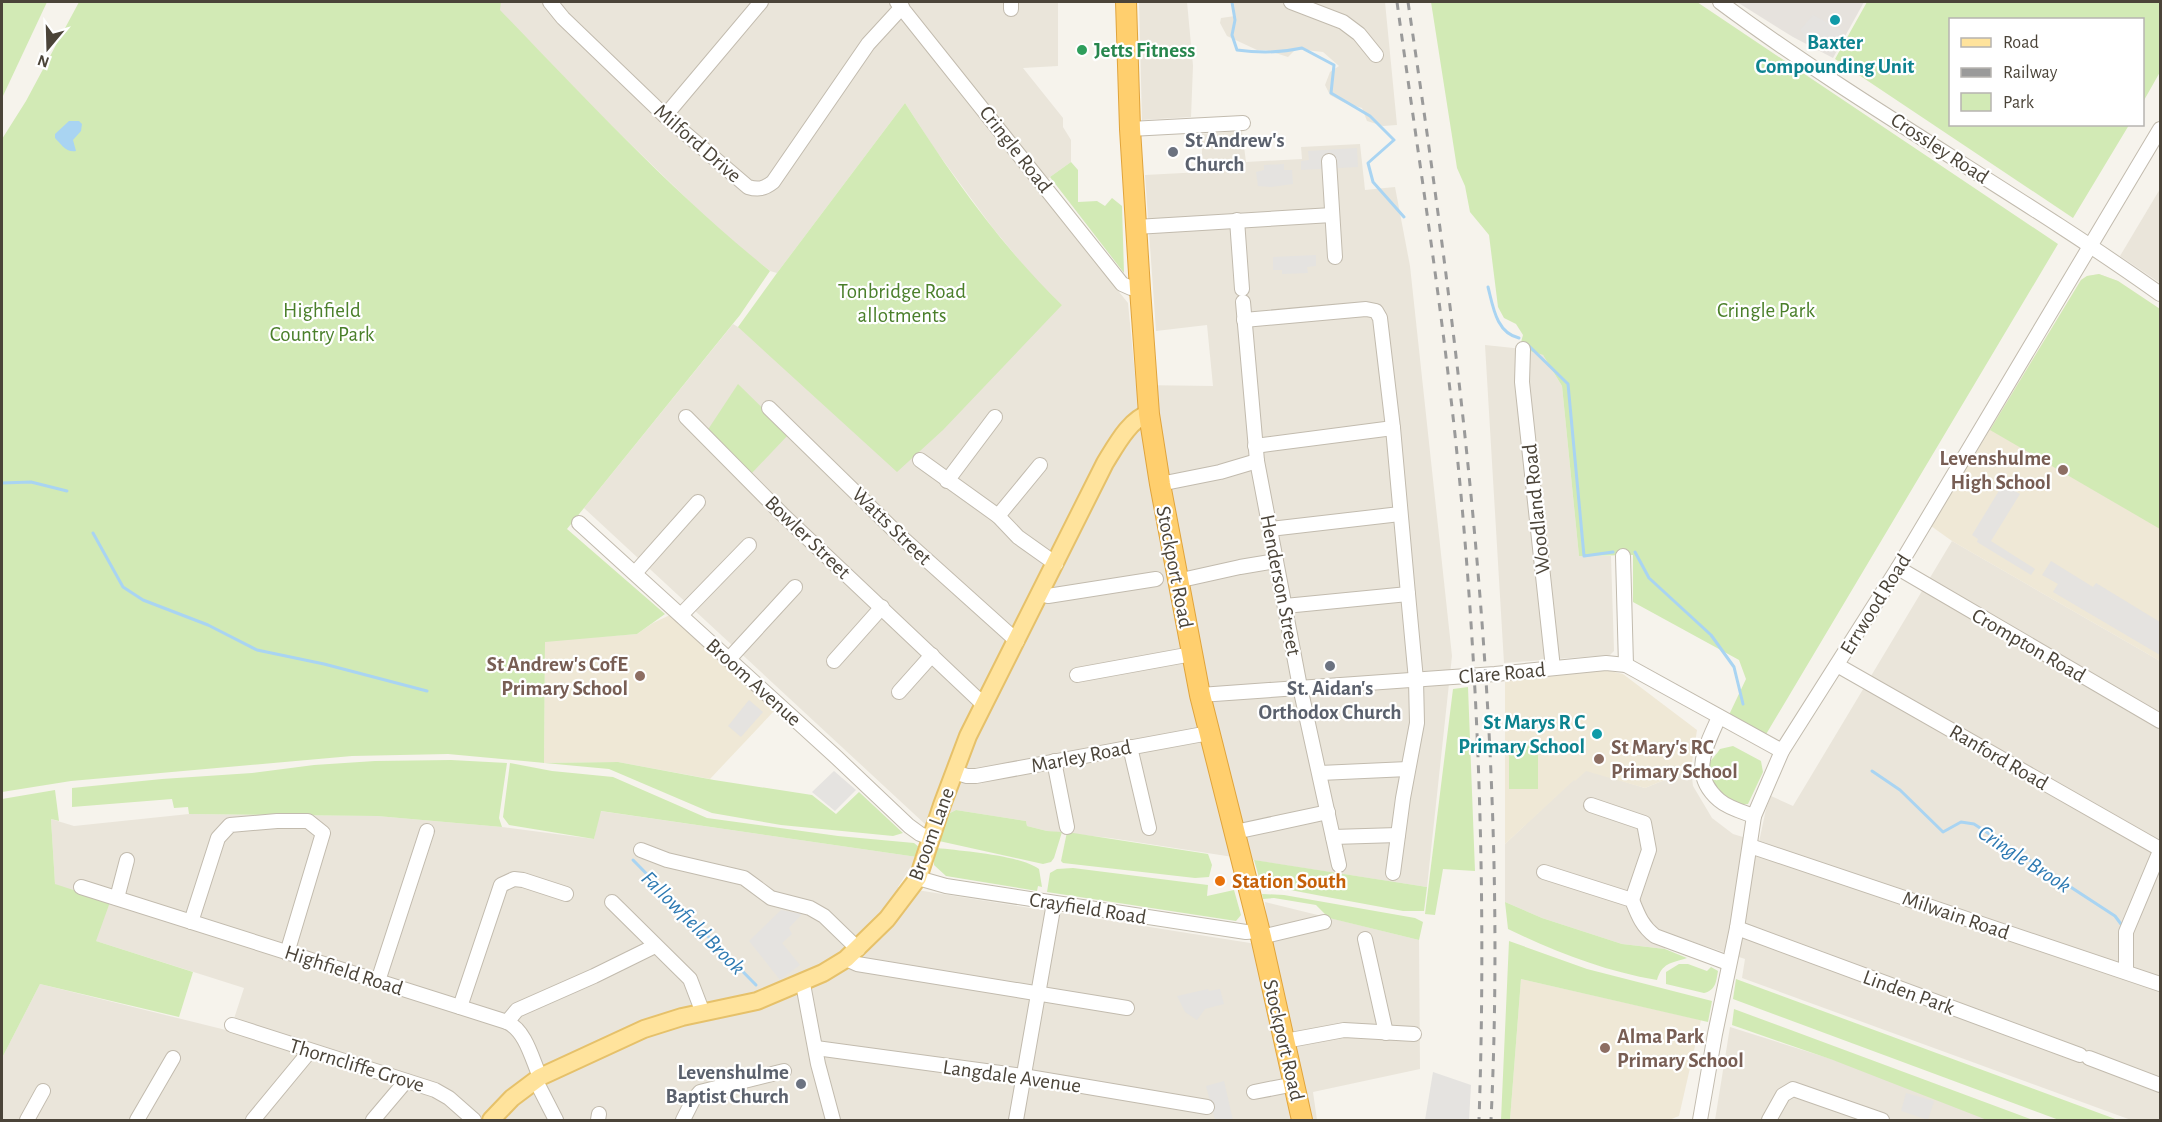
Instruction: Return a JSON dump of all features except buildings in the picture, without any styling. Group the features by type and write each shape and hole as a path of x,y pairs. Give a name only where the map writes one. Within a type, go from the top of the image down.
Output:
{"highway":[{"name":"Stockport Road","path":"1126,2 1130,129 1140,289 1149,414 1160,484 1200,695 1260,934 1302,1120"}],"main road":[{"name":"Broom Lane","path":"491,1120 512,1098 538,1079 644,1029 673,1019 747,1004 802,984 852,954 887,920 920,871 954,772 984,705 1112,451 1135,422 1149,414"}],"street":[{"name":"Milford Drive","path":"550,2 563,18 665,116 748,187 756,190 768,186 868,44 900,4"},
{"path":"665,116 761,2"},
{"path":"1291,2 1343,22 1359,34 1376,55"},
{"name":"Crossley Road","path":"1720,2 1777,44 2092,245 2160,294"},
{"name":"Cringle Road","path":"900,4 1122,284 1140,289"},
{"path":"1130,129 1243,123"},
{"name":"Errwood Road","path":"1700,1120 1728,963 1737,928 1754,816 1782,751 1898,568 2160,129"},
{"path":"1329,161 1335,257"},
{"path":"1136,226 1332,215"},
{"name":"Henderson Street","path":"1237,220 1257,461 1300,687 1339,865"},
{"path":"1244,320 1366,309 1376,311 1380,318 1393,428 1416,680 1417,723 1393,873"},
{"name":"Woodland Road","path":"1523,349 1522,382 1553,668"},
{"name":"Watts Street","path":"769,408 907,542 1017,641"},
{"name":"Bowler Street","path":"686,417 782,514 984,705"},
{"path":"947,481 995,417"},
{"path":"1255,446 1393,428"},
{"path":"920,460 998,516 1018,537 1056,564"},
{"path":"1160,484 1220,472 1257,461"},
{"path":"998,516 1040,465"},
{"path":"635,573 698,502"},
{"path":"1270,530 1400,514"},
{"name":"Broom Avenue","path":"579,523 915,831 932,834"},
{"path":"681,615 749,545"},
{"path":"1623,556 1626,665"},
{"path":"1177,581 1276,561"},
{"name":"Crompton Road","path":"1898,568 2160,722"},
{"path":"1041,594 1048,596 1156,579"},
{"path":"729,659 795,587"},
{"path":"1285,606 1408,594"},
{"path":"834,661 882,607"},
{"path":"1077,675 1192,654"},
{"path":"898,692 932,655"},
{"name":"Clare Road","path":"1200,695 1416,680 1606,663 1626,665 1782,751"},
{"name":"Ranford Road","path":"1837,664 2160,850"},
{"path":"1719,717 1702,756 1703,779 1720,801 1754,816"},
{"name":"Marley Road","path":"954,772 976,776 1209,733"},
{"path":"1130,747 1149,828"},
{"path":"1054,761 1067,827"},
{"path":"1320,773 1408,769"},
{"path":"1591,805 1644,823 1649,850 1632,900 1640,921 1655,936 1728,963"},
{"path":"1235,832 1328,812"},
{"path":"191,922 218,838 230,825 308,821 323,833 287,953"},
{"path":"378,981 428,831"},
{"path":"1334,837 1398,835"},
{"name":"Milwain Road","path":"1750,846 2160,984"},
{"path":"641,850 666,866 744,878 771,898 817,912 832,922 857,964 1127,1008"},
{"path":"2126,972 2126,932 2160,850"},
{"path":"117,898 128,860"},
{"name":"Crayfield Road","path":"920,871 946,886 1260,934 1324,922"},
{"path":"1544,872 1632,900"},
{"path":"460,1007 501,885 514,879 550,893 566,894"},
{"name":"Highfield Road","path":"81,887 507,1022"},
{"path":"612,902 690,979 703,1013"},
{"path":"1016,1120 1054,903"},
{"name":"Linden Park","path":"1737,928 2160,1085"},
{"path":"1365,939 1386,1033"},
{"path":"556,1120 521,1033 507,1022 517,1010 655,946"},
{"path":"802,984 832,1120"},
{"name":"Thorncliffe Grove","path":"232,1025 435,1090 449,1098 474,1120"},
{"path":"1285,1041 1344,1030 1414,1034"},
{"name":"Langdale Avenue","path":"816,1048 1023,1076 1207,1107"},
{"path":"253,1120 310,1051"},
{"path":"138,1120 173,1058"},
{"path":"683,1120 693,1100 700,1092 784,1071"},
{"path":"373,1120 406,1081"},
{"path":"1254,1092 1295,1084"},
{"path":"1769,1120 1783,1095 1793,1089 1882,1120"},
{"path":"27,1120 43,1091"}],"shaded area":[{"path":"501,2 1058,2 1058,66 1023,68 1063,118 1063,127 1071,140 1071,162 1037,190 1128,303 1136,385 1213,386 1207,325 1156,331 1145,175 1202,172 1202,134 1242,131 1246,162 1302,159 1301,147 1360,144 1365,190 1395,187 1410,266 1452,656 1427,887 1110,838 1047,831 1027,826 1026,821 956,810 926,825 584,508 733,324 738,327 1062,305 1034,278 992,227 934,148 905,103 777,273 770,271 720,231 611,125 499,10"},
{"path":"1139,2 1187,2 1193,66 1191,117 1142,120"},
{"path":"1234,2 1385,2 1397,125 1383,126 1367,121 1362,108 1330,95 1325,85 1330,72 1339,66 1323,52 1296,49 1288,57 1266,50 1257,50 1227,36 1220,23 1221,18 1235,16"},
{"path":"1737,2 1864,2 1833,58 1793,37"},
{"path":"1813,15 1843,31 1833,54 1807,39 1800,30"},
{"path":"1357,148 1358,167 1301,170 1301,161 1309,160 1308,151"},
{"path":"1284,164 1284,170 1292,170 1293,184 1258,186 1256,172 1264,170 1264,165"},
{"path":"2160,189 2160,283 2120,256"},
{"path":"1316,255 1316,266 1307,267 1308,273 1282,274 1282,270 1273,270 1273,257"},
{"name":"Levenshulme High School","path":"2099,274 2118,281 2160,309 2160,661 1952,541 1931,526 2081,280 2087,276"},
{"path":"1485,345 1523,349 1543,355 1562,386 1579,556 1611,556 1614,651 1610,655 1504,663"},
{"path":"2003,484 2020,494 1991,541 2035,569 2031,575 1977,542 1978,539 1972,535"},
{"path":"1952,541 2160,661 2160,1120 2131,1120 1742,978 1745,959 1669,934 1665,949 1622,944 1542,918 1505,902 1505,844 1586,770 1645,788 1691,769 1693,786 1712,818 1733,834 1759,842 1771,796 1793,806"},
{"path":"2051,561 2093,587 2096,583 2160,622 2160,655 2053,592 2058,584 2042,575"},
{"name":"St Andrew's CofE Primary School","path":"670,615 774,711 710,779 618,762 544,763 545,641 637,634"},
{"name":"St Mary's RC Primary School","path":"1594,671 1623,674 1697,730 1691,769 1645,788 1586,771 1505,844 1505,681"},
{"path":"749,700 763,712 741,737 728,726"},
{"path":"834,771 856,790 835,811 812,792"},
{"path":"600,811 917,857 898,887 1269,946 1265,902 1419,940 1420,1069 1313,1092 1317,1120 2,1120 2,1058 40,984 230,1031 244,988 96,941 55,884 51,819 74,826 189,814 377,816 502,827 594,839"},
{"path":"781,910 802,914 789,928 792,934 782,943 800,965 780,980 749,941"},
{"name":"Alma Park Primary School","path":"1521,979 1701,1020 1679,1116 1669,1120 1510,1120"},
{"path":"1208,989 1209,991 1220,989 1224,1004 1205,1009 1197,1020 1185,1012 1177,996"},
{"path":"1730,1027 1910,1084 2007,1120 1715,1120"},
{"path":"1433,1072 1471,1085 1469,1120 1425,1120"},
{"path":"1224,1081 1233,1120 1215,1120 1206,1086"},
{"path":"1906,1093 1934,1101 1928,1120 1901,1111"}],"green space":[{"path":"2,2 47,2 2,98"},
{"name":"Highfield Country Park","path":"79,2 501,2 500,10 631,145 699,210 770,271 740,315 567,529 665,614 637,634 545,642 544,763 448,754 352,756 71,781 2,792 2,139 26,101"},
{"name":"Cringle Park","path":"1431,2 1697,2 2058,244 1765,736 1728,717 1746,679 1739,660 1633,602 1633,555 1579,556 1562,386 1543,355 1520,346 1523,335 1516,324 1504,318 1498,307 1489,235 1470,212 1465,186 1457,168"},
{"path":"1867,2 2160,2 2160,72 2144,100 2144,18 1949,18 1949,126 2128,126 2073,218 1835,59"},
{"name":"Tonbridge Road allotments","path":"905,103 940,157 978,209 1018,259 1062,305 943,430 897,472 738,327"},
{"path":"1071,162 1078,170 1078,202 1097,201 1105,206 1112,198 1122,206 1124,273 1050,177"},
{"path":"2099,274 2118,281 2160,309 2160,529 1990,430 2081,280 2087,276"},
{"path":"738,384 789,434 751,474 707,431"},
{"path":"1468,687 1475,871 1443,869 1435,915 1425,914 1453,689"},
{"path":"1509,743 1538,743 1538,789 1509,789"},
{"path":"1733,746 1761,761 1763,772 1748,804 1735,805 1716,788 1709,777 1709,765 1712,759 1720,749"},
{"path":"451,760 507,763 499,818 502,827 377,816 189,814 188,807 174,808 172,799 72,807 72,788 252,773 314,765"},
{"path":"618,762 812,795 836,814 859,792 903,833 893,836 781,825 712,813 609,769 545,763"},
{"path":"510,763 552,771 613,777 707,818 838,836 914,843 919,847 917,857 601,811 594,839 509,825 503,817"},
{"path":"55,790 59,821 51,819 55,884 110,902 96,941 193,972 179,1017 40,984 2,1058 2,799"},
{"path":"956,810 1026,821 1027,826 1062,832 1054,858 1051,862 1043,864 939,841 950,813"},
{"path":"1067,832 1208,854 1212,865 1209,877 1195,878 1063,863 1061,861"},
{"path":"937,848 990,854 1030,864 1039,869 1042,887 1038,886 1037,891 946,876 934,865"},
{"path":"1254,860 1427,887 1424,911 1403,911 1285,889 1260,881"},
{"path":"1073,868 1208,885 1207,896 1234,890 1241,915 1236,921 1047,892 1050,873 1057,869"},
{"path":"1262,894 1284,895 1415,918 1423,922 1419,940 1329,918 1316,905 1274,898 1263,899"},
{"path":"1505,902 1542,918 1622,944 1665,949 1687,958 1664,967 1657,980 1599,966 1562,953 1508,929"},
{"path":"1509,941 1587,969 1712,1001 1708,1022 1521,979 1510,1120 1501,1120"},
{"path":"1679,964 1688,964 1707,971 1711,967 1718,971 1713,988 1704,993 1666,984 1666,972"},
{"path":"1736,979 2118,1120 2059,1120 1733,999"},
{"path":"1734,1009 2033,1120 1987,1120 1833,1060 1732,1025"}],"water":[{"path":"69,121 79,121 82,124 81,131 73,140 76,151 67,149 55,138 55,134"}],"waterway":[{"path":"1232,2 1235,20 1232,35 1237,50 1270,52 1302,48 1334,65 1331,93 1370,116 1394,140 1368,163 1373,182 1404,217"},
{"name":"Cringle Brook","path":"1488,287 1500,325 1505,331 1519,338"},
{"path":"1528,345 1568,384 1584,556 1613,552"},
{"path":"2,483 31,482 67,491"},
{"path":"93,533 123,587 143,600 208,625 257,650 324,664 427,691"},
{"name":"Cringle Brook","path":"1635,552 1649,578 1711,635 1734,667 1743,704"},
{"name":"Cringle Brook","path":"1872,771 1900,790 1943,832 1961,822 1974,824 2115,916 2121,924"},
{"name":"Fallowfield Brook","path":"633,860 756,985"}],"railway":[{"path":"1397,2 1449,379 1468,583 1480,813 1482,966 1479,1120"},
{"path":"1408,2 1447,280 1477,559 1487,699 1493,839 1495,979 1491,1120"}],"place":[{"name":"Baxter Compounding Unit","path":"1835,20"},
{"name":"Jetts Fitness","path":"1082,50"},
{"name":"St Andrew's Church","path":"1173,152"},
{"name":"Levenshulme High School","path":"2063,470"},
{"name":"St. Aidan's Orthodox Church","path":"1330,666"},
{"name":"St Andrew's CofE Primary School","path":"640,676"},
{"name":"St Marys R C Primary School","path":"1597,734"},
{"name":"St Mary's RC Primary School","path":"1599,759"},
{"name":"Station South","path":"1220,881"},
{"name":"Alma Park Primary School","path":"1605,1048"},
{"name":"Levenshulme Baptist Church","path":"801,1084"}]}
